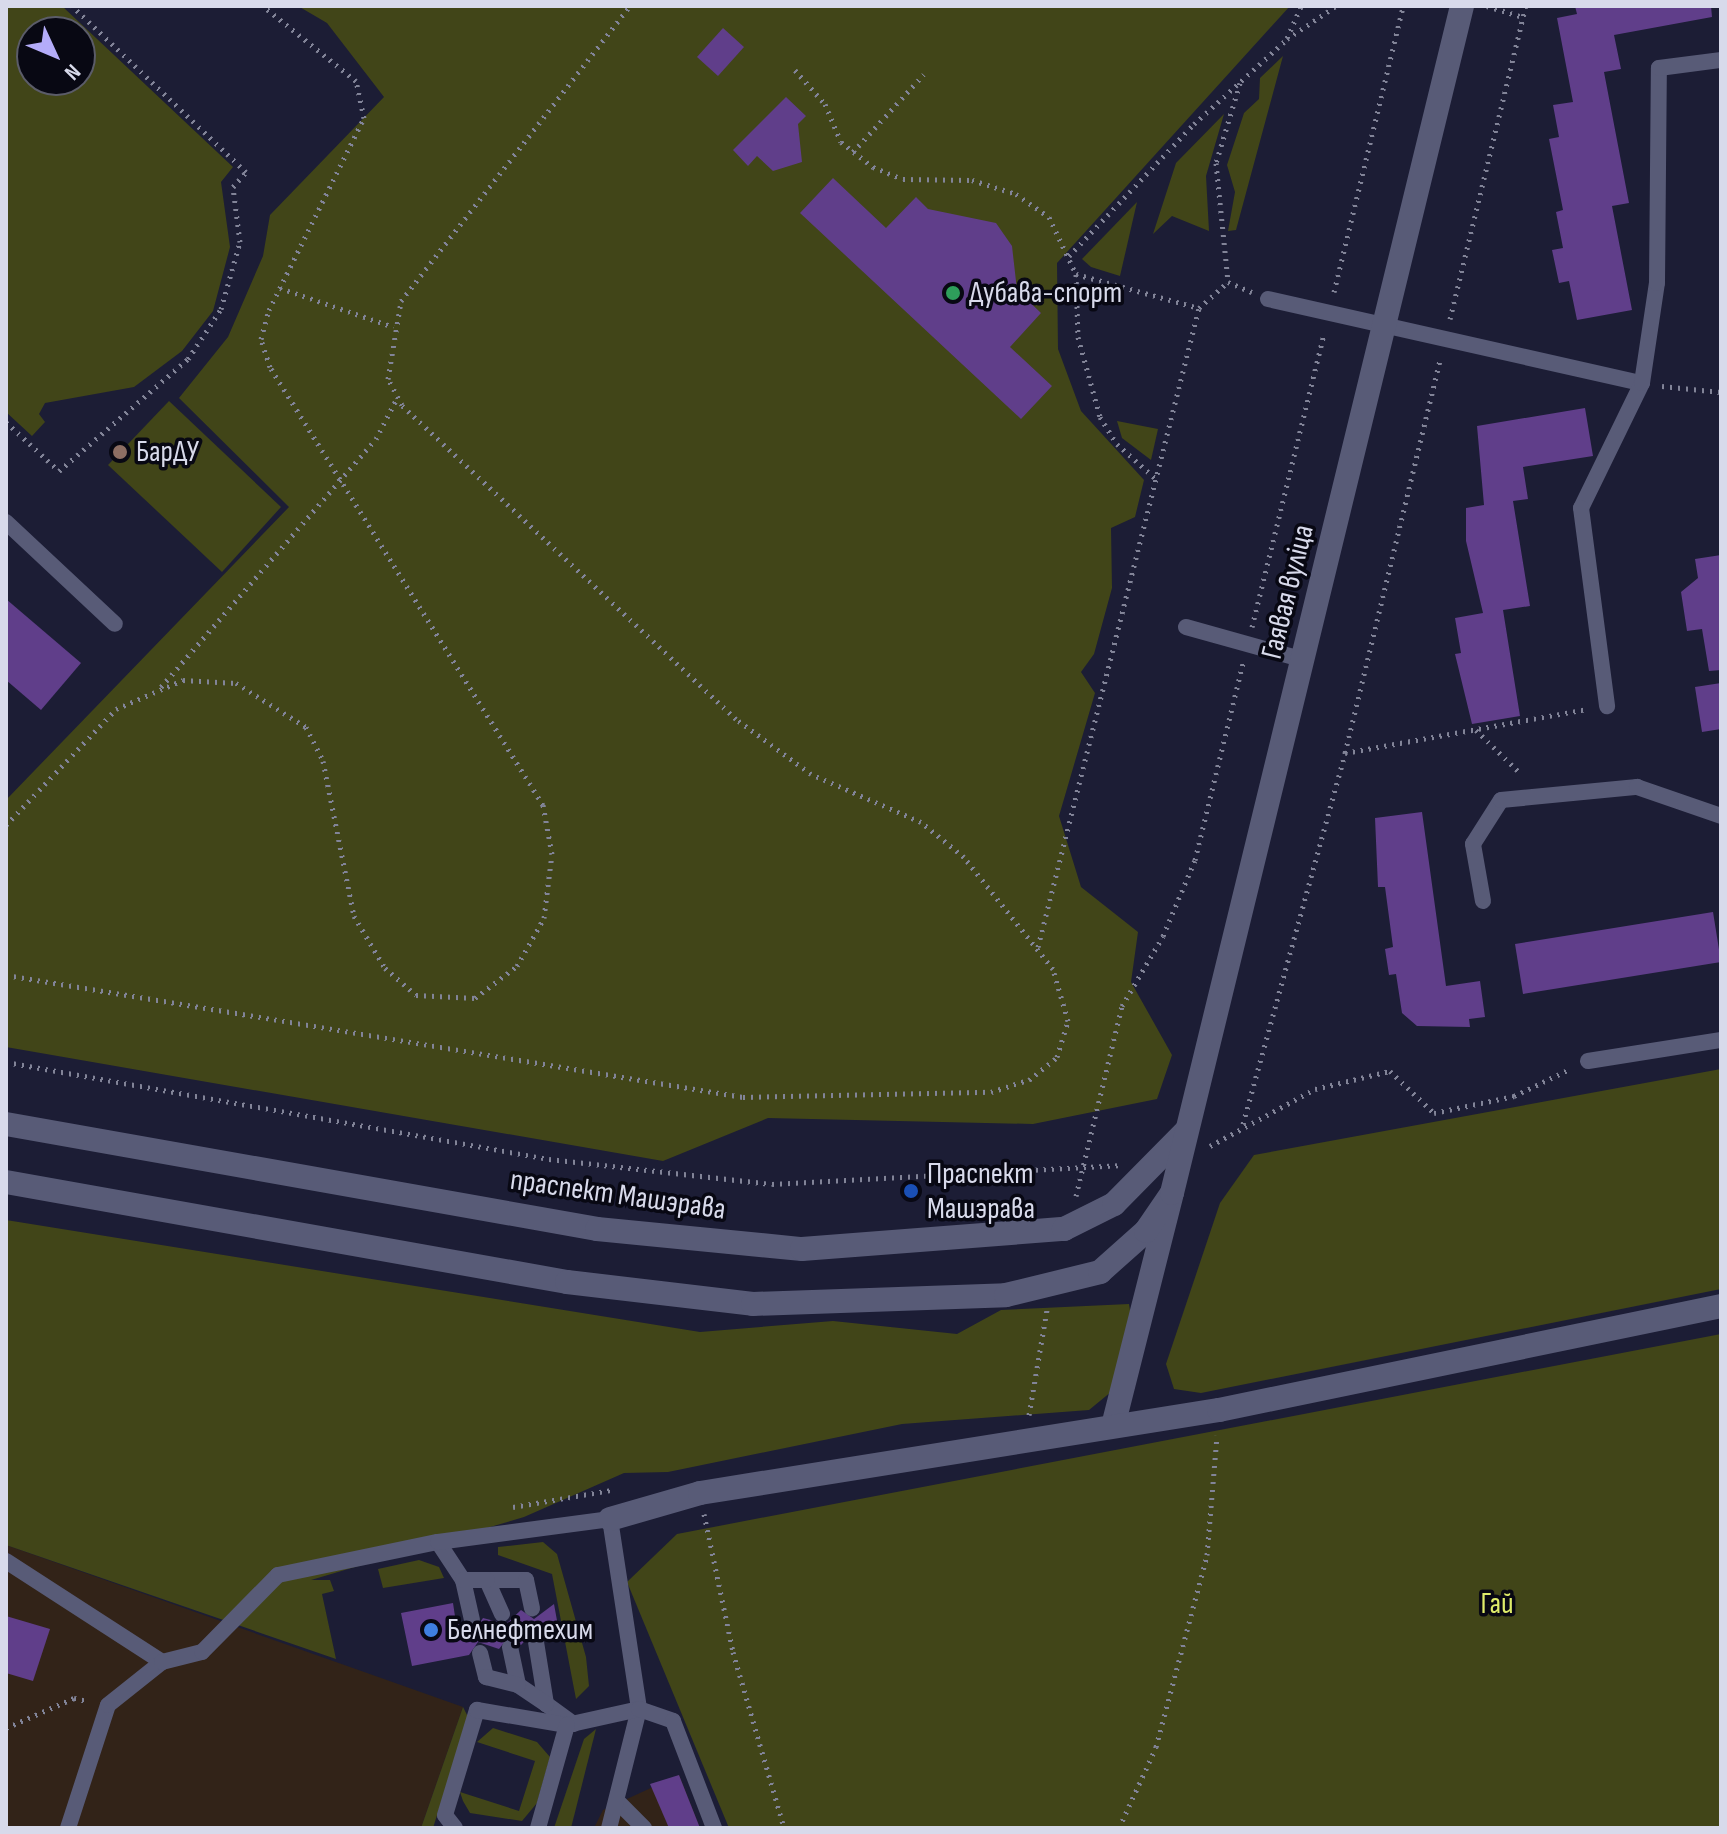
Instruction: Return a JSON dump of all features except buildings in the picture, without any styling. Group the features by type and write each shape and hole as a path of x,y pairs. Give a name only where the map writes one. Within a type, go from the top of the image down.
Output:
{"main road":[{"name":"Гаявая вуліца","path":"1189,1127 1462,6"},
{"name":"праспект Машэрава","path":"6,1124 628,1233 802,1249 1064,1229 1114,1204 1168,1166 1189,1127"},
{"path":"1113,1426 1172,1193 1168,1166"},
{"path":"6,1182 658,1295 753,1304 1006,1295 1100,1272 1146,1231 1172,1193"},
{"path":"610,1519 700,1493 1219,1410 1721,1306"}],"lane":[{"path":"1607,706 1581,508 1642,383 1657,283 1659,68 1721,60"},
{"path":"1268,299 1642,383"},
{"path":"6,522 115,624"},
{"path":"1186,627 1304,660"},
{"path":"1483,901 1473,844 1501,800 1637,787 1721,816"},
{"path":"1588,1061 1721,1040"},
{"path":"68,1828 108,1705 162,1662 202,1652 278,1575 438,1542 610,1519 639,1709 609,1828"},
{"path":"438,1542 463,1580 472,1620"},
{"path":"6,1561 162,1662"},
{"path":"463,1580 526,1580 532,1608"},
{"path":"487,1580 502,1614"},
{"path":"536,1642 546,1704"},
{"path":"510,1647 518,1685"},
{"path":"480,1653 486,1677 518,1685 571,1724"},
{"path":"455,1828 445,1815 477,1710 571,1724 639,1709 673,1721 714,1828"},
{"path":"538,1828 571,1724"},
{"path":"618,1802 644,1828"}],"path":[{"path":"6,422 59,471 188,359 221,309 240,242 233,187 246,172 72,6"},
{"path":"6,825 116,709 183,680 236,683 306,727 323,761 354,916 385,968 416,995 475,998 517,966 544,918 552,854 543,805 270,367 261,339 280,288 364,118 356,81 263,6"},
{"path":"6,975 743,1097 891,1098 991,1092 1029,1080 1057,1057 1068,1021 1053,969 1010,907 921,822 811,774 736,719 398,396 388,379 394,327 401,301 630,6"},
{"path":"1287,39 1301,6"},
{"path":"1069,256 1240,82 1287,39 1336,6"},
{"path":"1064,1229 1087,1165 1122,1006 1163,936 1195,860 1403,6"},
{"path":"1487,6 1523,17"},
{"path":"1243,1125 1345,753 1526,6"},
{"path":"795,70 853,152 903,179 972,180 1016,194 1049,217 1076,274 1078,337 1100,417 1117,444 1156,479"},
{"path":"853,152 924,74"},
{"path":"1228,282 1216,163 1240,82"},
{"path":"1076,274 1199,308"},
{"path":"1228,282 1268,299"},
{"path":"1038,947 1199,308 1228,282"},
{"path":"280,288 394,327"},
{"path":"1642,383 1721,392"},
{"path":"157,691 376,439 398,396"},
{"path":"1345,753 1607,706"},
{"path":"1476,730 1520,773"},
{"path":"6,1062 549,1159 772,1184 1087,1165 1168,1166 1315,1089 1390,1071 1434,1113 1514,1096 1588,1061"},
{"path":"1013,1420 1028,1417 1052,1284"},
{"path":"1119,1828 1156,1747 1207,1555 1219,1410"},
{"path":"513,1507 623,1488"},
{"path":"700,1493 733,1652 784,1828"},
{"path":"6,1728 74,1698 108,1705"}],"shaded area":[{"path":"6,1545 463,1707 421,1828 6,1828"},
{"path":"679,1775 700,1828 594,1828 603,1810"}],"green space":[{"path":"6,6 62,6 73,16 16,16 16,96 96,96 96,38 233,167 221,182 230,247 213,311 182,351 134,387 45,403 39,414 45,422 32,436 6,412"},
{"path":"298,6 1290,6 1057,263 1058,349 1081,411 1144,480 1135,517 1111,528 1112,588 1094,654 1081,672 1095,693 1059,816 1081,887 1138,932 1131,982 1172,1055 1157,1099 1033,1124 768,1118 663,1161 6,1047 6,800 289,507 179,398 228,337 263,256 270,215 384,97 327,23"},
{"path":"1283,56 1236,230 1228,231 1235,192 1227,165 1244,113 1259,99 1260,78"},
{"path":"1224,114 1206,176 1209,231 1172,216 1153,234 1176,163"},
{"path":"1137,202 1120,276 1091,267 1082,259"},
{"path":"169,401 281,507 222,572 108,465"},
{"path":"1117,421 1158,429 1151,460 1122,438"},
{"path":"1721,1069 1721,1289 1201,1393 1174,1389 1166,1364 1220,1203 1254,1155"},
{"path":"6,1220 700,1332 833,1321 957,1334 1001,1310 1129,1304 1139,1369 1089,1410 902,1424 668,1472 624,1473 524,1517 311,1580 330,1580 334,1591 322,1594 336,1659 6,1545"},
{"name":"Гай","path":"1721,1334 1721,1828 729,1828 627,1582 677,1534"},
{"path":"543,1542 557,1554 586,1657 589,1686 576,1699 552,1574 498,1555 498,1547"},
{"path":"419,1560 439,1567 444,1578 383,1588 378,1569"},
{"path":"463,1707 468,1717 433,1828 421,1828"},
{"path":"493,1728 537,1742 550,1757 537,1803 522,1821 470,1813 460,1792 519,1811 535,1761 477,1742"},
{"path":"596,1729 571,1828 554,1828 584,1739"}],"place":[{"name":"Дубава-спорт","path":"953,293"},
{"name":"БарДУ","path":"120,452"},
{"name":"Праспект Машэрава","path":"911,1191"},
{"name":"Белнефтехим","path":"431,1630"}]}
